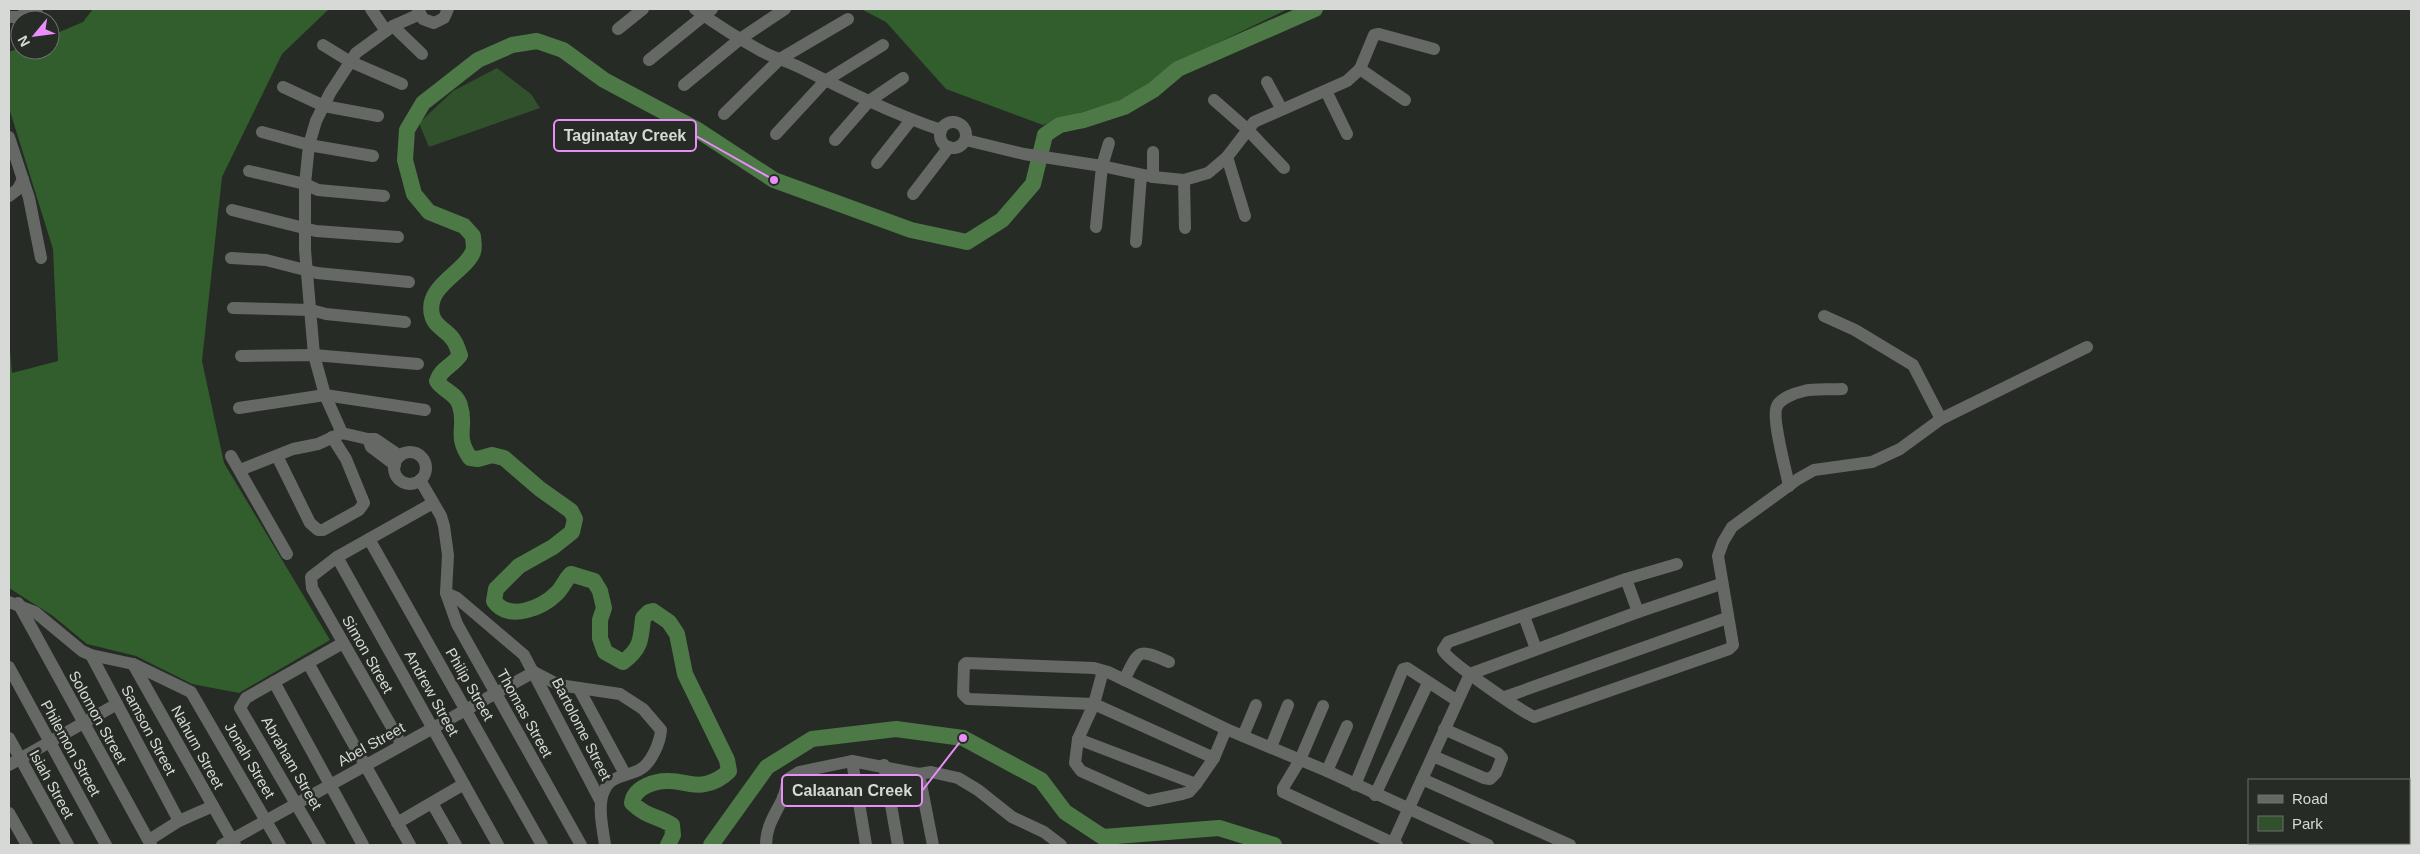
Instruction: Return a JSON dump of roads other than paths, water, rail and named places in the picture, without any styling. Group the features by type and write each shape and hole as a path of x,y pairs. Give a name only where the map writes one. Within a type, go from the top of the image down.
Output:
{"street":[{"path":"9,17 18,17 36,9"},
{"path":"372,9 390,28 422,54"},
{"path":"277,456 310,523 318,530 323,530 359,510 364,502 337,435 314,355 306,268 305,227 305,184 309,145 324,106 349,61 364,45 419,11 423,19 434,23 444,18 449,9"},
{"path":"618,29 642,9"},
{"path":"684,85 740,39 785,9"},
{"path":"648,60 703,11 740,39 824,81 911,120 941,130"},
{"path":"724,114 780,59 848,19"},
{"path":"966,140 1024,154 1102,166 1147,176 1184,180 1208,172 1228,158 1247,129 1254,122 1281,108 1326,92 1347,81 1360,69 1374,35 1379,34 1434,49"},
{"path":"323,45 349,61 402,84"},
{"path":"776,134 824,81 883,45"},
{"path":"1360,69 1405,100"},
{"path":"835,140 869,101 903,78"},
{"path":"1267,82 1281,108"},
{"path":"283,87 324,106 378,116"},
{"path":"1326,92 1346,134"},
{"path":"1214,100 1247,129 1284,168"},
{"path":"877,163 911,120"},
{"path":"958,122 966,131 966,140 957,148 949,147 941,138 941,130 946,124 958,122"},
{"path":"262,132 309,145 373,156"},
{"path":"9,137 29,198 41,258"},
{"path":"1096,227 1102,166 1109,143"},
{"path":"913,194 949,147"},
{"path":"1136,242 1153,152"},
{"path":"1228,158 1245,216"},
{"path":"248,171 305,184 318,190 384,196"},
{"path":"9,196 18,190 23,179"},
{"path":"1184,180 1185,228"},
{"path":"232,210 316,231 398,237"},
{"path":"231,258 266,260 317,272 409,282"},
{"path":"233,308 311,310 326,314 405,322"},
{"path":"1824,316 1855,330 1913,365 1941,419"},
{"path":"1677,564 1626,579 1444,645 1445,655 1470,674 1531,715 1537,717 1729,649 1733,645 1718,556 1732,527 1814,470 1866,463 1900,450 1941,419 2087,347"},
{"path":"241,356 314,355 418,364"},
{"path":"1789,486 1778,430 1776,406 1780,401 1789,396 1805,390 1842,389"},
{"path":"239,408 325,395 425,410"},
{"path":"240,470 337,435 375,439 397,461"},
{"path":"414,452 422,458 426,472 420,480 410,484 400,480 395,470 397,461 414,452"},
{"path":"231,456 287,554"},
{"path":"420,480 441,516 448,540 446,593"},
{"path":"337,557 433,503"},
{"name":"Philip Street","path":"369,539 542,845"},
{"name":"Simon Street","path":"337,557 310,577 312,588 402,745"},
{"name":"Andrew Street","path":"337,557 498,845"},
{"path":"1626,579 1638,612"},
{"path":"1324,706 1300,760 1283,788 1283,792 1285,795 1394,845 1407,809 1433,756 1456,700 1470,674 1638,612 1722,584"},
{"name":"Bartolome Street","path":"446,593 457,598 518,650 534,672 601,802"},
{"name":"Thomas Street","path":"446,593 457,624 581,845"},
{"path":"13,602 35,612 82,651 91,655 133,664"},
{"name":"Solomon Street","path":"13,602 150,843"},
{"path":"457,624 475,615"},
{"path":"1524,616 1536,649"},
{"path":"1505,697 1727,618"},
{"path":"343,643 274,682 363,845"},
{"path":"1124,680 1137,655 1141,653 1147,652 1169,662"},
{"name":"Samson Street","path":"91,655 179,821"},
{"path":"308,663 410,845"},
{"name":"Jonah Street","path":"133,664 191,692 280,845"},
{"name":"Nahum Street","path":"133,664 213,806 230,844"},
{"path":"1214,758 1094,704 968,699 962,694 963,668 966,664 1094,668 1104,671 1226,729 1327,771 1472,842 1488,845"},
{"name":"Philemon Street","path":"9,667 106,845"},
{"path":"1355,785 1402,671 1407,668 1456,700"},
{"path":"1104,671 1094,704 1078,739 1075,763 1081,771 1148,802 1189,792 1214,758 1226,729"},
{"path":"534,672 559,685 579,690 620,694 643,709 658,724 660,736 648,760 641,769 625,774 610,782 604,791 601,802 605,845"},
{"name":"Abel Street","path":"230,844 266,821 534,672"},
{"name":"Abraham Street","path":"274,682 246,698 240,708 320,845"},
{"path":"1375,795 1428,682"},
{"path":"579,690 625,774"},
{"path":"14,762 117,704"},
{"path":"1243,736 1256,705"},
{"path":"1271,747 1288,705"},
{"path":"1327,771 1347,726"},
{"path":"1433,756 1490,779 1496,773 1502,758 1498,753 1444,729"},
{"name":"Isiah Street","path":"9,738 14,762 68,845"},
{"path":"1078,739 1196,784"},
{"path":"852,761 866,845"},
{"path":"766,845 766,833 770,821 783,797 788,779 799,772 852,761 884,765 919,774 931,772 958,778 978,790 1012,817 1044,832 1062,845"},
{"path":"884,765 898,845"},
{"path":"919,774 933,845"},
{"path":"1422,779 1570,845"},
{"path":"397,823 464,784"},
{"path":"783,797 856,784"},
{"path":"432,803 456,845"},
{"path":"150,843 179,821 213,806"},
{"path":"9,813 27,845"}],"waterway":[{"path":"668,845 673,835 672,825 647,814 632,803 637,793 652,783 664,781 701,785 718,779 729,771 727,760 685,674 677,634 669,622 653,611 649,612 643,618 641,638 637,648 623,662 605,652 600,638 600,620 604,608 600,591 594,581 571,574 551,599 534,608 517,612 508,611 494,601 496,589 519,566 553,547 572,532 575,519 571,511 540,489 504,458 492,455 478,459 470,458 463,443 462,413 458,402 437,381 441,373 460,355 451,337 436,323 432,315 431,305 434,296 446,280 468,260 474,246 473,236 464,226 429,212 414,194 405,160 407,130 423,103 478,60 512,45 537,41 563,50 604,80 696,129 774,180 911,230 967,242 1002,220 1033,184 1045,135 1052,130 1060,125 1084,120 1124,107 1153,90 1178,69 1315,9"},
{"path":"711,845 767,767 812,739 896,729 963,738 1041,780 1065,812 1103,837 1219,828 1274,845"}],"place":[{"name":"Taginatay Creek","path":"774,180"},
{"name":"Calaanan Creek","path":"963,738"}]}
